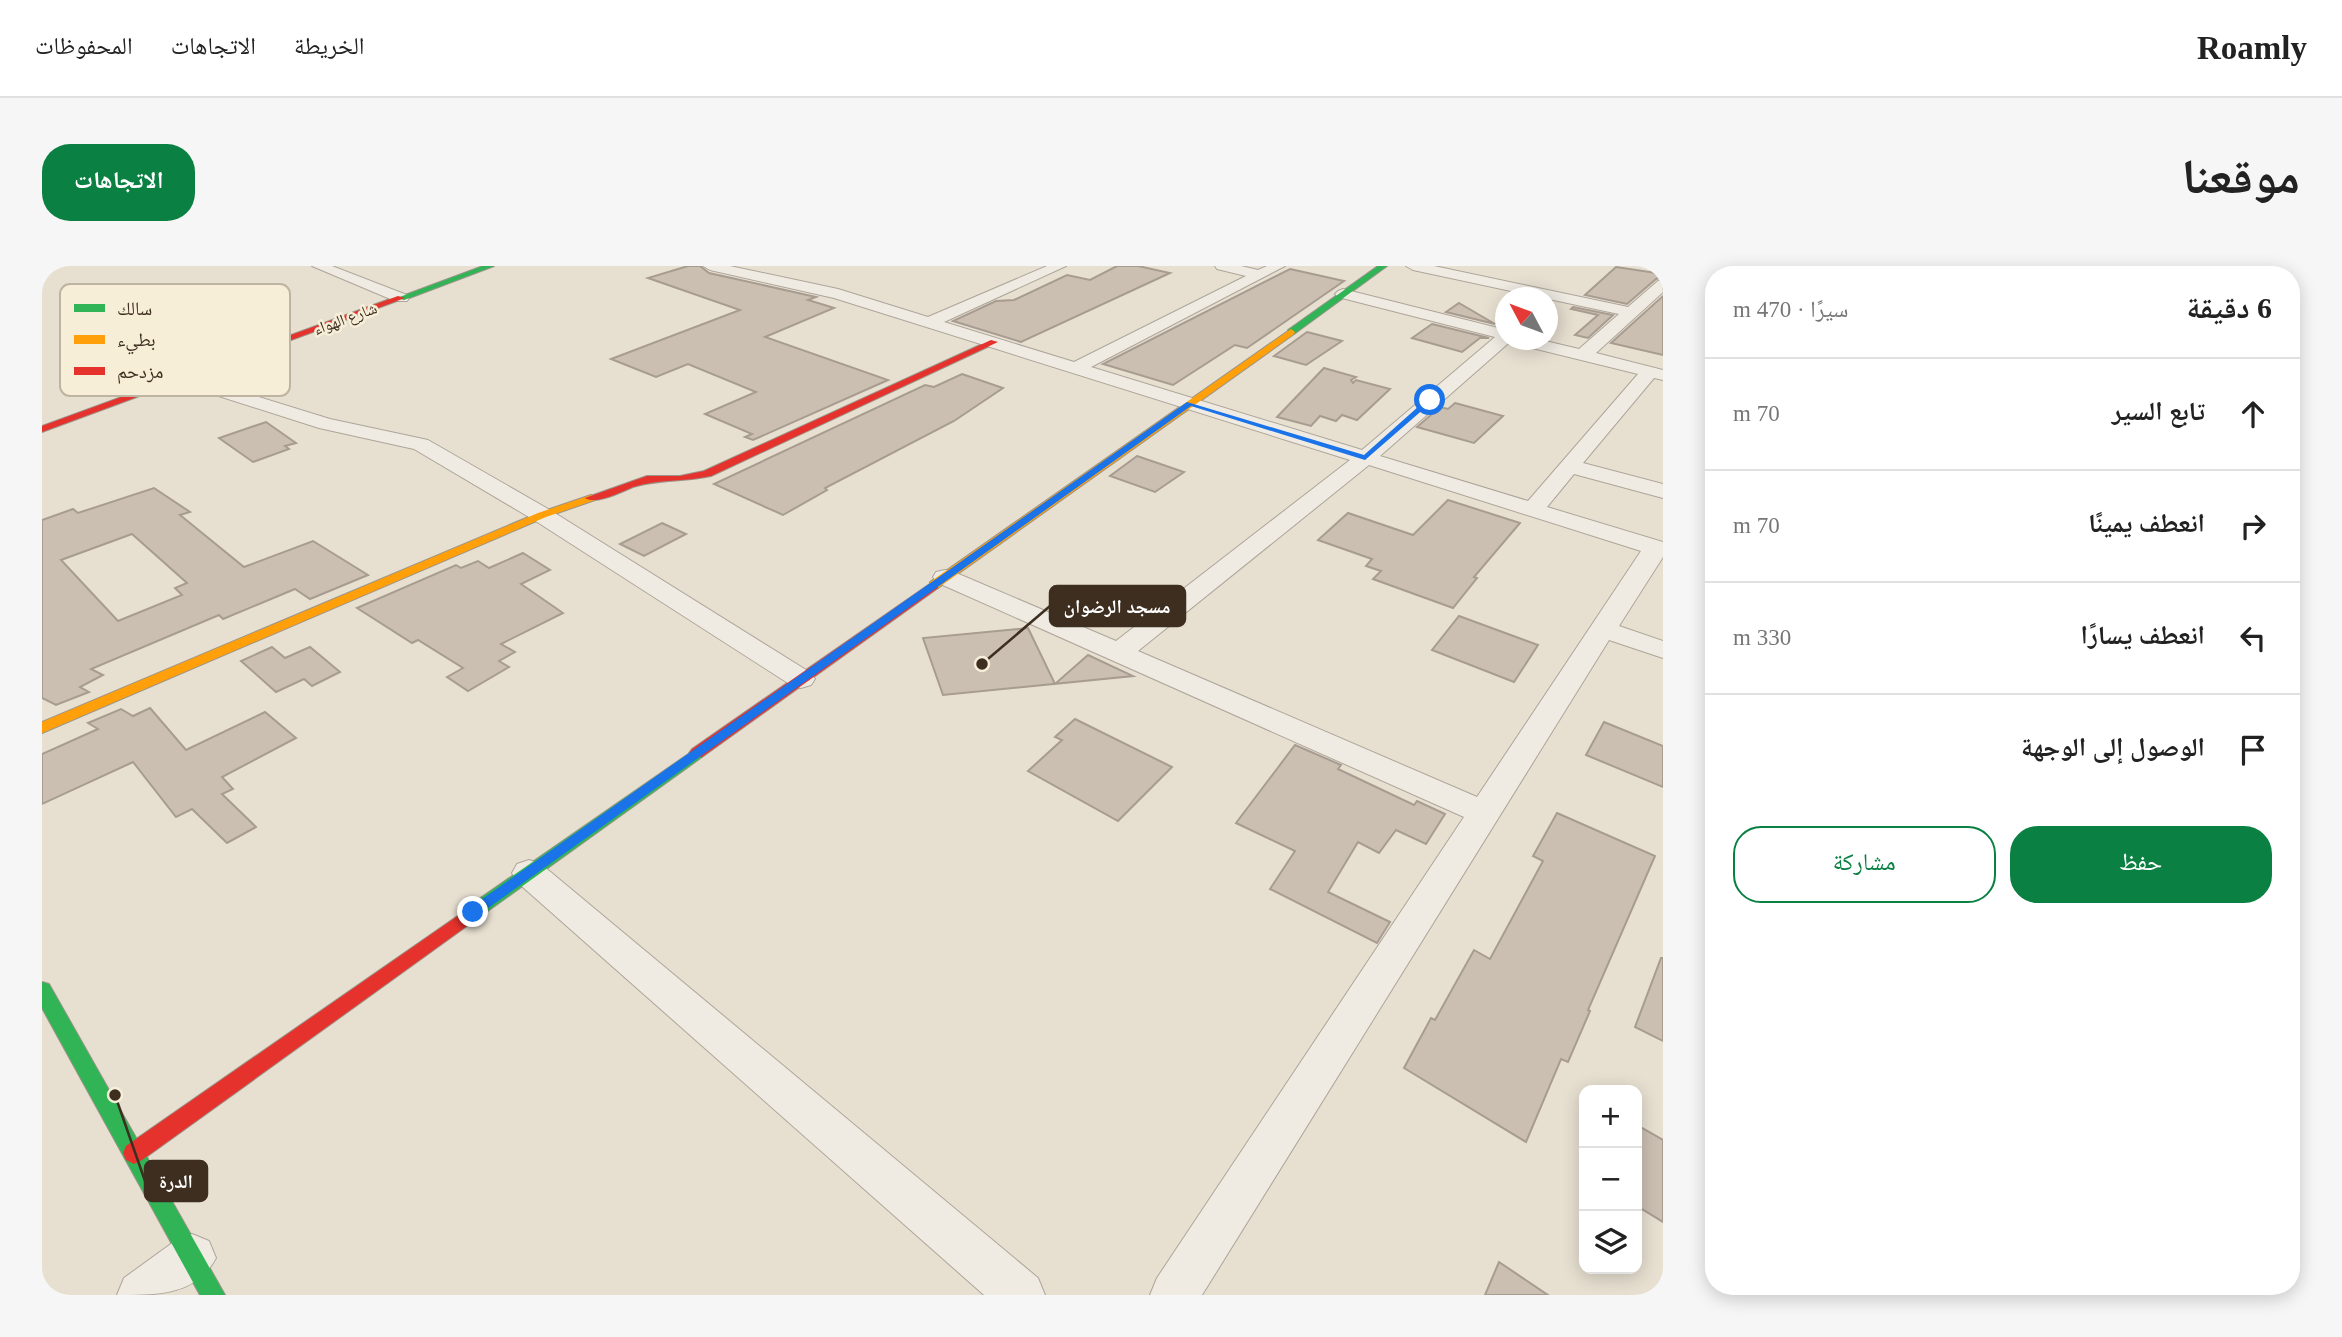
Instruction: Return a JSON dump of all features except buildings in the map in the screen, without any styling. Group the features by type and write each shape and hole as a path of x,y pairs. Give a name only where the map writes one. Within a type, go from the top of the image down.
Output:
{"street":[{"path":"319,266 401,298"},
{"name":"شارع الهواء","path":"290,338 490,266"},
{"path":"710,266 838,294 1659,549 1603,629 1174,1295"},
{"path":"741,274 766,266"},
{"path":"929,323 1059,266"},
{"path":"1222,266 1260,275"},
{"path":"1075,368 1278,266"},
{"path":"134,1153 1383,266"},
{"path":"1413,266 1631,312"},
{"path":"1495,283 1510,272"},
{"path":"1583,355 1663,284"},
{"path":"1343,294 1495,333"},
{"path":"42,728 542,515 647,479 680,479 708,474 994,342"},
{"path":"1117,654 1365,458 1495,346"},
{"path":"1532,510 1656,373 1558,349"},
{"name":"شارع الهواء","path":"42,429 132,396"},
{"path":"238,396 326,424 421,444 542,515 801,679"},
{"path":"1570,466 1663,491"},
{"path":"944,578 1484,813"},
{"path":"1603,629 1663,650"},
{"path":"529,873 1021,1295"},
{"path":"47,1012 134,1153 202,1277 141,1295"}],"traffic: fast":[{"path":"401,298 490,266"},
{"path":"1291,332 1383,266"},
{"path":"472,913 697,753"},
{"path":"42,990 213,1295"}],"traffic: slow":[{"path":"934,585 1291,332"},
{"path":"42,728 542,515 591,498"}],"traffic: jam":[{"path":"290,339 401,298"},
{"path":"591,498 647,479 680,479 707,474 994,342"},
{"path":"42,429 132,396"},
{"path":"697,753 934,585"},
{"path":"134,1153 472,913"}],"place":[{"name":"مسجد الرضوان","path":"982,664"},
{"name":"الدرة","path":"115,1095"}],"route":[{"path":"473,912 1190,403 1365,458 1430,400"}]}
